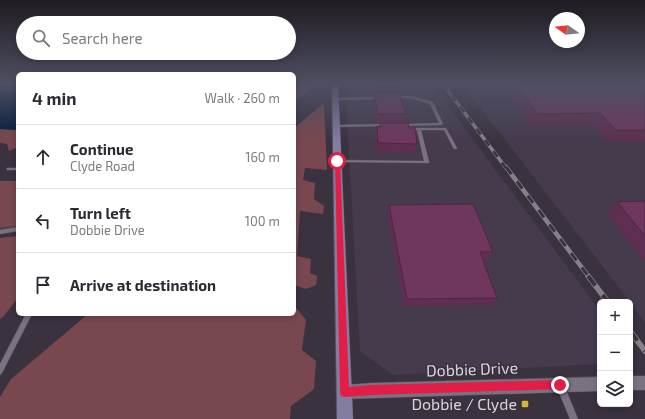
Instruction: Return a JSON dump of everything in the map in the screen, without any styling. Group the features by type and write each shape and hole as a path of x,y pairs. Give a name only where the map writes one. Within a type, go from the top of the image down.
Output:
{"main road":[{"path":"335,104 345,419"}],"street":[{"path":"633,383 645,383"},
{"name":"Dobbie Drive","path":"345,392 597,384"}],"lane":[{"path":"336,126 442,124 432,104"},
{"path":"370,126 377,129 391,129"},
{"path":"337,161 427,162 419,128"},
{"path":"398,129 445,129 455,148"},
{"path":"9,169 16,169"},
{"path":"0,232 16,229"},
{"path":"0,371 28,316"},
{"path":"560,385 574,419"}],"shaded area":[{"path":"324,104 327,170 305,168 303,180 315,183 314,199 324,206 323,214 300,211 297,256 311,259 310,273 317,276 316,285 306,289 296,286 296,126"},
{"path":"346,104 446,104 597,307 597,364 393,375 360,351"},
{"path":"477,104 645,104 645,323 633,306 633,299 628,299"},
{"path":"0,129 16,130 16,148 9,151 7,144 0,143"},
{"path":"0,181 16,181 16,226 0,228"},
{"path":"16,236 16,301 0,319 0,238"},
{"path":"296,308 306,320 302,350 316,361 314,389 291,406 290,419 0,419 0,397 11,379 86,316 296,316"}],"water":[{"path":"0,104 16,104 16,130 0,129"}],"building":[{"path":"376,104 403,104 406,114 378,114"},
{"path":"529,104 645,104 645,130 616,130 600,113 537,114"},
{"path":"380,123 408,123 409,128 415,128 417,144 378,143 377,126 381,127"},
{"path":"645,201 645,236 617,202"},
{"path":"473,204 493,252 480,252 497,298 407,299 389,205"}],"railway":[{"path":"458,104 506,168"},
{"path":"506,167 589,277"},
{"path":"588,276 606,299"},
{"path":"633,335 645,351"}],"place":[{"name":"Dobbie / Clyde","path":"525,404"}],"route":[{"path":"337,161 345,392 560,385"}]}
